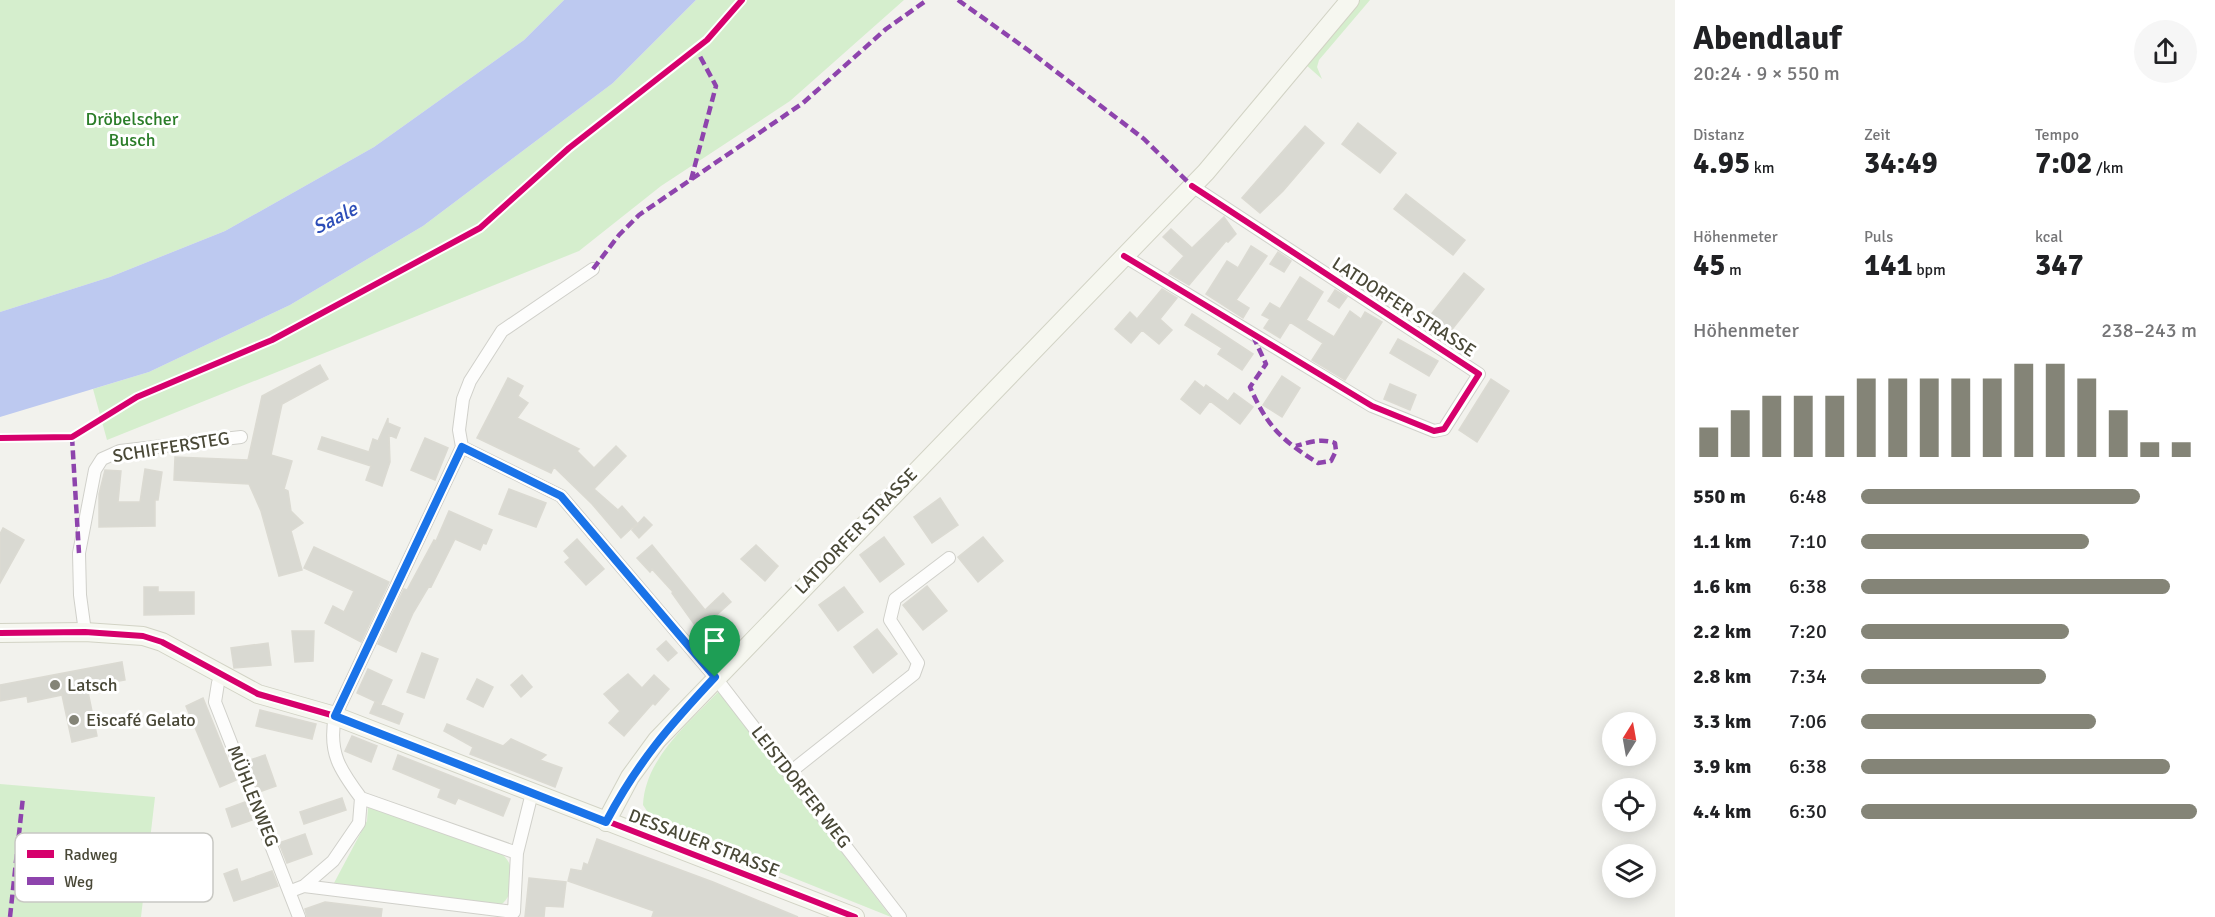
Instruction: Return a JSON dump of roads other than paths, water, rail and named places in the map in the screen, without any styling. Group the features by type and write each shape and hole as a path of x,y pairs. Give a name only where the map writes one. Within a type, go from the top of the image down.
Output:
{"main road":[{"name":"LATDORFER STRASSE","path":"606,822 630,777 657,740 715,677 1206,172 1350,0"},
{"name":"DESSAUER STRASSE","path":"0,633 125,634 162,642 258,694 335,716 855,917"}],"street":[{"name":"LATDORFER STRASSE","path":"1124,256 1372,406 1434,431 1444,429 1479,374 1192,186"},
{"path":"517,853 361,798 339,769 333,749 335,716 462,447 459,430 463,399 470,381 501,331 593,269"},
{"name":"SCHIFFERSTEG","path":"85,633 80,595 79,553 95,470 102,459 120,452 241,437"},
{"name":"LEISTDORFER WEG","path":"462,447 561,496 715,677 900,917"},
{"path":"789,773 914,674 918,663 890,620 895,599 949,558"},
{"name":"MÜHLENWEG","path":"222,676 218,683 215,702 291,891 299,917"},
{"path":"304,886 513,914 517,853 532,793"},
{"path":"291,891 304,886 333,861 359,823 361,798"}],"water":[{"name":"Saale","path":"564,0 696,0 613,83 423,226 290,305 149,372 0,417 0,312 110,277 225,231 374,147 524,40"}],"place":[{"name":"Latsch","path":"55,685"},
{"name":"Eiscafé Gelato","path":"74,720"}],"park label":[{"name":"Dröbelscher Busch","path":"132,129"}]}
